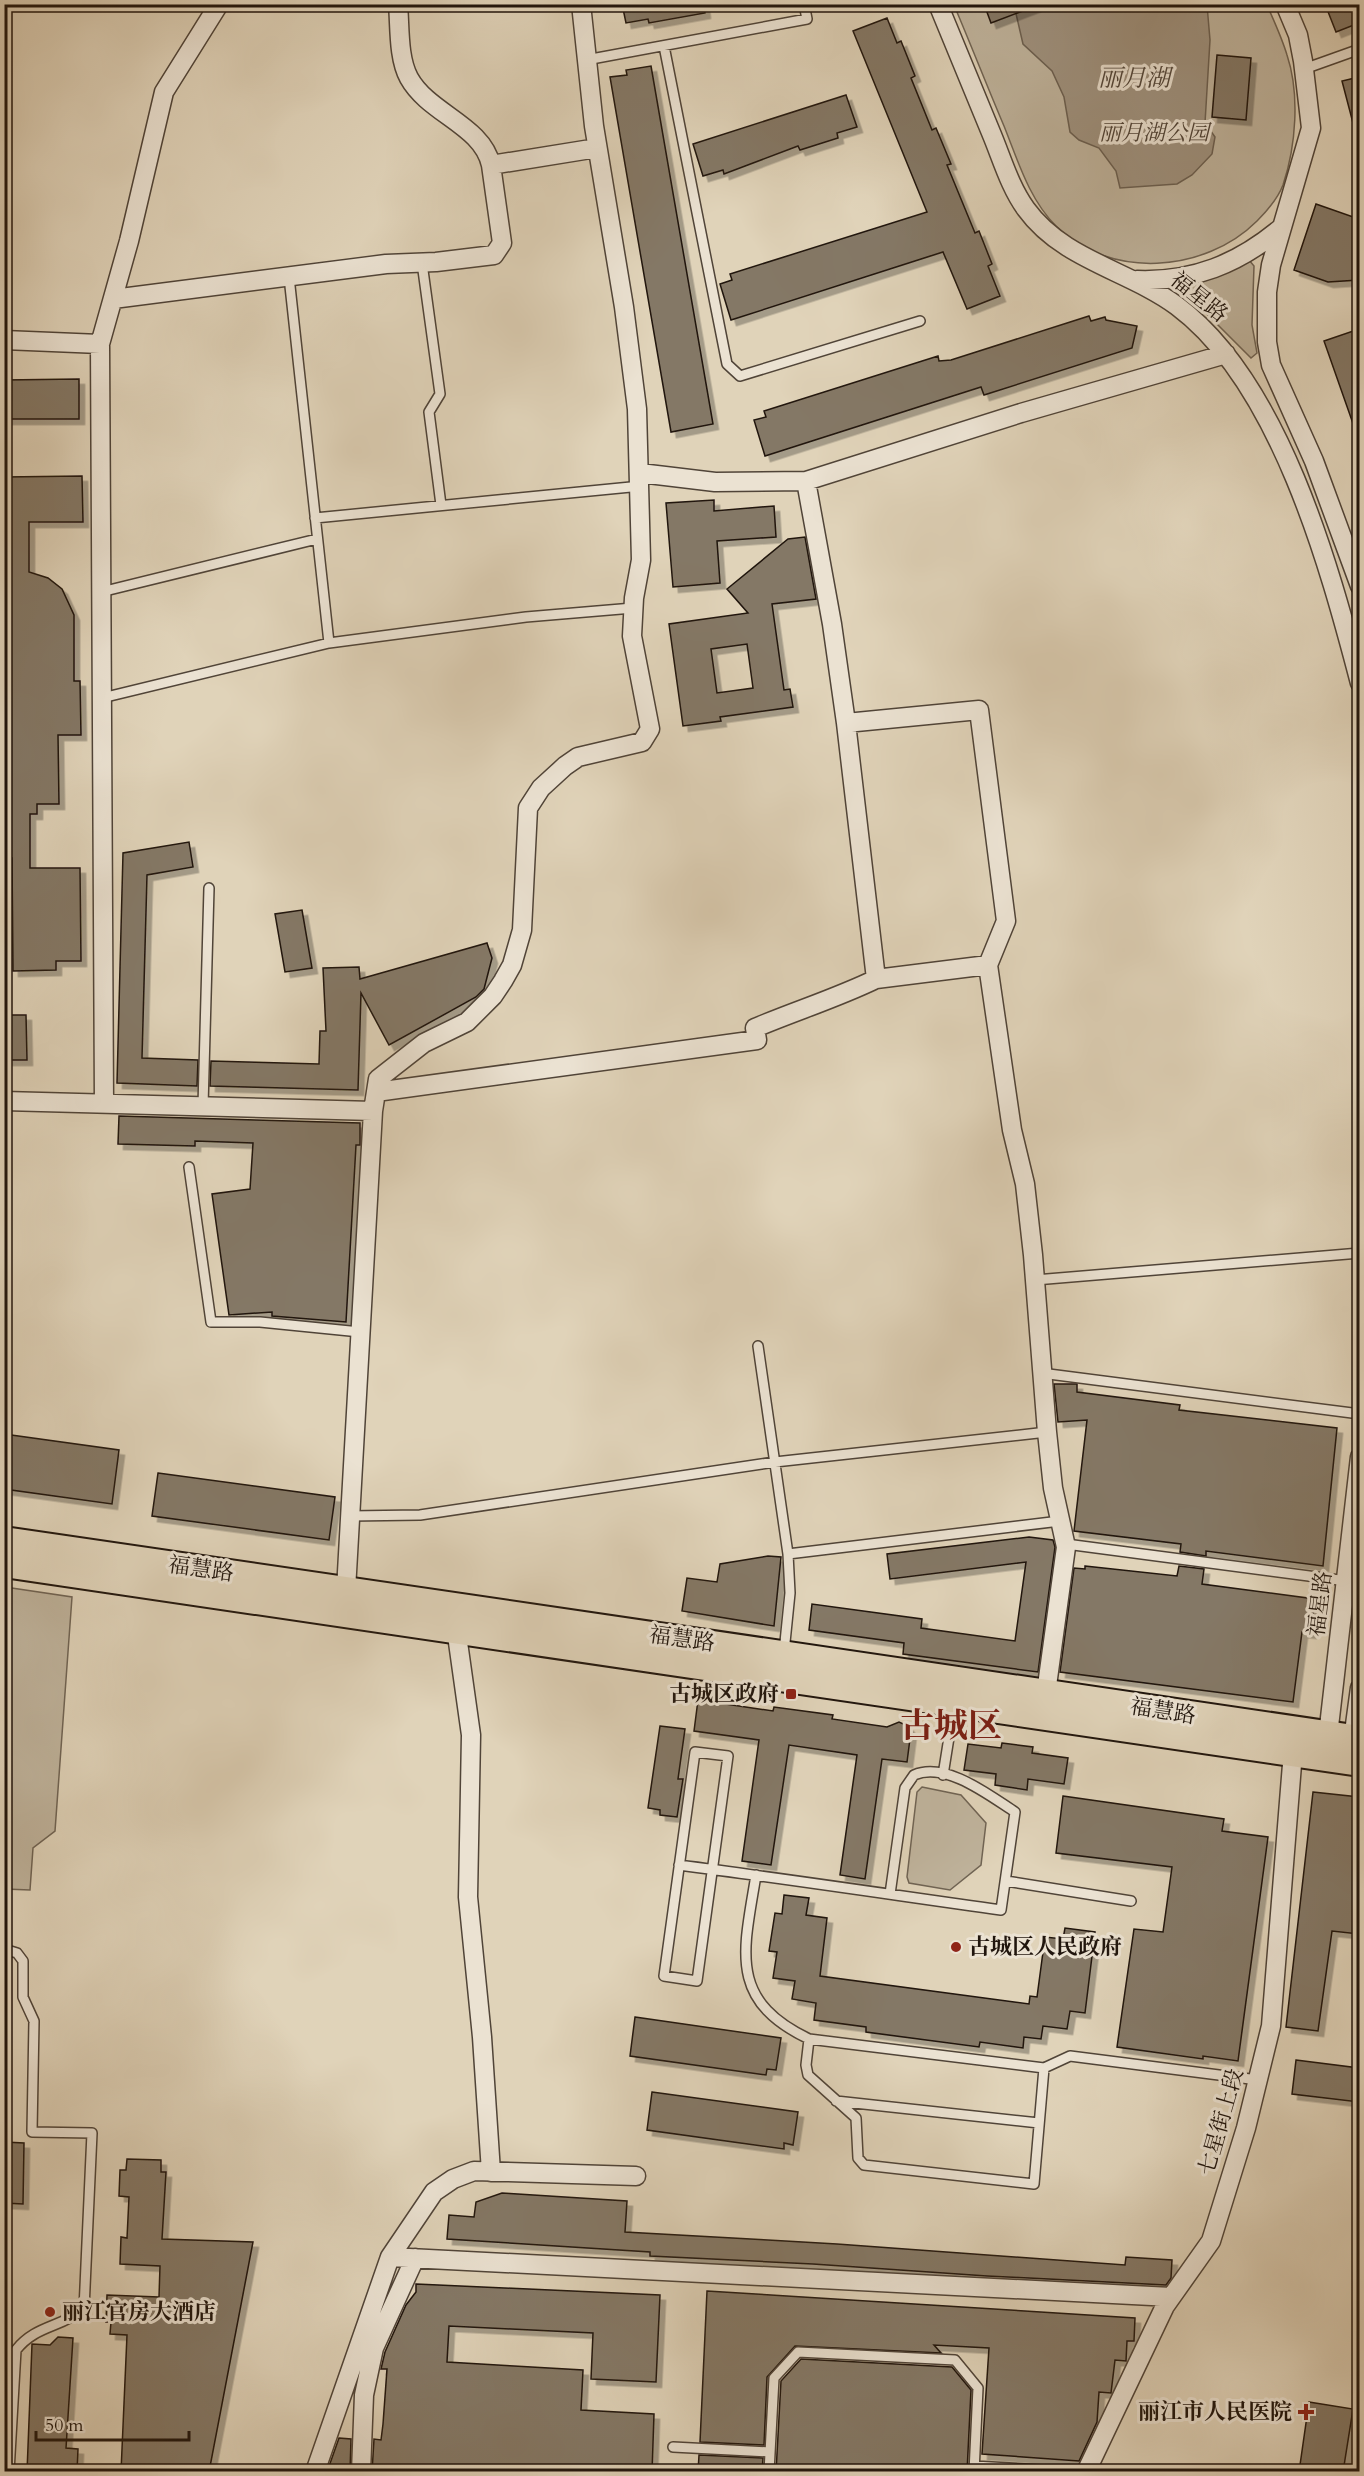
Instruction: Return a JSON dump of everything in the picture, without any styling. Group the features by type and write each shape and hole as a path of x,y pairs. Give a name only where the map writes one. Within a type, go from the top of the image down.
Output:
{"main road":[{"name":"福慧路","path":"4,1541 1046,1693 1346,1749"},
{"name":"福慧路","path":"4,1563 1293,1752 1346,1749"}],"street":[{"path":"104,1104 100,344 164,92 219,4"},
{"path":"112,299 386,264 422,263 494,255 502,243 488,152 480,142 425,98 409,78 404,67 398,4"},
{"path":"346,1590 373,1111 378,1079 424,1043 467,1022 487,1003 503,981 512,964 522,930 528,808 541,788 564,765 578,757 642,741 646,738 650,724 633,654 633,608 641,560 640,479 631,358 597,148 581,4"},
{"name":"福星路","path":"938,4 1014,190 1025,208 1038,224 1065,247 1135,280 1178,307 1226,354 1265,412 1290,471 1333,587 1359,683"},
{"name":"福星路","path":"1285,4 1298,35 1311,128 1281,228 1267,292 1266,320 1271,365 1354,552 1359,586"},
{"path":"491,165 597,148"},
{"path":"1135,280 1177,279 1220,267 1249,252 1281,228"},
{"path":"4,340 100,344"},
{"path":"640,479 715,482 806,481 1021,413 1226,354"},
{"path":"806,481 832,624 846,723 876,979"},
{"path":"846,723 979,710 1006,921 988,965 1012,1130 1025,1184 1047,1432 1060,1521 1066,1544 1046,1693"},
{"path":"376,1092 757,1040 755,1028 811,1004 838,998 876,979 988,965"},
{"path":"4,1101 373,1111"},
{"name":"福星路","path":"1346,1749 1347,1581 1359,1457"},
{"path":"456,1628 471,1735 468,1897 482,2037 490,2172"},
{"path":"1346,1749 1359,1688"},
{"name":"七星街上段","path":"1086,2472 1171,2297 1211,2241 1258,2080 1271,2026 1279,1959 1293,1752"},
{"path":"315,2472 390,2257 427,2201 443,2185 474,2171 636,2176"},
{"path":"390,2257 1171,2297"},
{"path":"361,2472 364,2395 374,2348 415,2258"}],"lane":[{"path":"586,60 807,19 804,4"},
{"path":"664,46 727,364 733,372 740,376 920,321"},
{"path":"1304,69 1359,49"},
{"path":"422,263 440,394 429,412 441,505"},
{"path":"288,276 329,643"},
{"path":"315,518 441,505 640,479"},
{"path":"101,592 317,539"},
{"path":"102,698 329,643 526,617 633,608"},
{"path":"203,1106 209,888"},
{"path":"189,1167 211,1323 260,1322 360,1332"},
{"path":"1035,1280 1359,1253"},
{"path":"758,1346 788,1554 790,1593 783,1654"},
{"path":"1041,1374 1359,1414"},
{"path":"350,1516 420,1515 775,1462 1047,1432"},
{"path":"788,1554 1060,1521"},
{"path":"1066,1544 1347,1581"},
{"path":"944,1775 955,1701"},
{"path":"695,1752 728,1756 713,1869 697,1981 664,1976 695,1752"},
{"path":"679,1865 1001,1910 1015,1812 961,1778 919,1773 907,1783 890,1894"},
{"path":"756,1875 744,1954 748,1980 758,1999 777,2020 809,2039 1044,2068 1070,2056 1258,2080"},
{"path":"1005,1881 1131,1900"},
{"path":"4,1948 17,1953 23,1961 23,1997 34,2021 32,2132 92,2133 84,2309 63,2323 34,2331 15,2350 9,2472"},
{"path":"809,2039 806,2065 808,2075 856,2118 858,2158 864,2165 1034,2184 1044,2068"},
{"path":"836,2101 1039,2123"},
{"path":"769,2472 774,2378 798,2352 955,2360 978,2388 974,2469 1079,2472"},
{"path":"673,2447 770,2451"}],"green space":[{"name":"丽月湖公园","path":"954,5 1267,5 1287,55 1294,86 1295,103 1291,154 1278,195 1257,221 1236,238 1211,251 1185,260 1157,263 1129,262 1102,255 1078,243 1056,226 1031,192"},
{"path":"1249,260 1254,266 1252,325 1257,353 1251,358 1184,291 1186,286 1214,277"},
{"path":"5,1587 72,1597 55,1831 33,1848 30,1890 5,1889"},
{"path":"922,1787 961,1795 986,1823 981,1865 950,1890 909,1883 907,1877 917,1792"}],"water":[{"name":"丽月湖","path":"1014,5 1207,5 1210,40 1205,123 1215,137 1212,154 1192,175 1177,184 1120,188 1116,171 1099,148 1079,140 1070,132 1064,97 1052,71 1023,44"}],"building":[{"path":"622,4 704,4 705,13 649,23 648,19 626,23"},
{"path":"984,4 1036,4 1036,6 991,23"},
{"path":"1325,4 1359,4 1359,23 1336,32"},
{"path":"887,18 897,43 901,41 915,76 911,78 932,130 936,128 951,164 947,165 975,233 979,231 992,264 988,266 1000,296 967,309 943,252 731,320 720,284 732,280 730,274 927,212 853,31"},
{"path":"1217,55 1251,58 1246,120 1212,117"},
{"path":"651,66 713,424 671,432 610,77 627,75 626,70"},
{"path":"1359,77 1359,126 1354,127 1342,81"},
{"path":"846,95 857,127 837,133 838,138 800,150 798,146 724,174 723,170 703,176 693,144"},
{"path":"1316,204 1359,219 1359,280 1328,282 1294,270"},
{"path":"1089,316 1091,321 1105,317 1106,320 1137,326 1132,348 984,395 981,387 765,456 754,420 766,417 764,411 938,356 939,361 951,360"},
{"path":"1359,329 1359,434 1357,435 1324,341"},
{"path":"79,379 79,419 4,419 4,380"},
{"path":"82,476 83,522 29,522 29,572 48,578 62,589 74,615 74,681 80,681 81,735 58,735 59,804 37,804 37,814 30,814 30,868 80,868 81,961 56,961 56,970 13,971 12,858 4,858 4,477"},
{"path":"714,500 714,511 774,506 776,537 717,541 720,583 673,587 666,503"},
{"path":"805,537 816,599 772,604 784,690 790,689 793,707 720,717 721,721 683,726 669,624 748,613 727,589 788,539","holes":["747,644 753,688 717,693 711,649"]},
{"path":"189,842 193,867 147,875 142,1058 198,1060 197,1086 117,1083 123,853"},
{"path":"302,910 312,968 285,972 275,914"},
{"path":"487,943 492,958 484,989 476,997 389,1045 361,993 358,1090 210,1086 211,1061 319,1064 320,1031 326,1031 323,968 359,967 360,979"},
{"path":"4,1015 26,1015 27,1060 4,1060"},
{"path":"119,1116 360,1123 360,1145 356,1145 346,1322 272,1316 272,1312 229,1315 212,1194 250,1189 253,1143 195,1141 195,1146 118,1144"},
{"path":"1054,1384 1077,1384 1077,1392 1180,1405 1179,1410 1337,1428 1323,1566 1206,1551 1206,1556 1180,1552 1181,1544 1074,1531 1087,1420 1058,1422"},
{"path":"4,1434 119,1450 112,1504 4,1489"},
{"path":"158,1473 335,1497 329,1540 152,1516"},
{"path":"1029,1537 1053,1540 1055,1547 1038,1672 903,1654 904,1643 809,1630 812,1604 922,1619 921,1628 1015,1641 1026,1562 890,1579 887,1554"},
{"path":"768,1556 781,1557 774,1626 682,1611 687,1578 717,1582 720,1564"},
{"path":"1085,1566 1177,1576 1179,1566 1204,1569 1202,1584 1315,1599 1311,1633 1302,1632 1293,1702 1060,1672 1074,1568 1085,1569"},
{"path":"702,1696 712,1696 719,1703 773,1711 774,1707 833,1715 832,1719 887,1727 899,1722 908,1726 911,1731 907,1762 882,1759 865,1879 840,1875 857,1755 789,1745 771,1865 742,1861 759,1740 694,1731 698,1700"},
{"path":"660,1726 685,1729 678,1779 683,1779 677,1817 660,1815 660,1810 648,1808"},
{"path":"1002,1743 1033,1747 1032,1753 1068,1758 1064,1784 1028,1779 1027,1790 995,1785 996,1774 964,1770 968,1744 1001,1748"},
{"path":"1313,1792 1359,1797 1359,1934 1332,1931 1318,2031 1286,2027"},
{"path":"1063,1796 1224,1819 1222,1831 1268,1837 1238,2061 1203,2056 1203,2059 1117,2047 1134,1929 1163,1932 1172,1867 1056,1853"},
{"path":"784,1895 809,1898 806,1915 827,1918 820,1976 1029,2004 1030,1996 1037,1997 1045,1937 1063,1939 1065,1928 1095,1932 1085,2013 1070,2011 1067,2029 1043,2026 1041,2039 1024,2037 1023,2048 980,2042 979,2047 866,2032 866,2027 814,2020 816,2003 792,1999 795,1981 773,1978 777,1952 769,1951 775,1913 782,1914"},
{"path":"635,2017 781,2038 776,2070 767,2069 766,2075 630,2056"},
{"path":"1296,2060 1359,2068 1359,2102 1292,2094"},
{"path":"652,2092 798,2112 793,2145 784,2143 784,2149 647,2130"},
{"path":"4,2142 24,2143 23,2204 4,2203"},
{"path":"127,2159 161,2160 161,2172 166,2172 162,2239 253,2242 209,2472 121,2472 127,2335 110,2334 111,2322 106,2322 107,2295 159,2297 160,2266 120,2264 121,2237 127,2238 129,2197 119,2196 120,2170 126,2170"},
{"path":"502,2193 627,2201 625,2232 837,2244 1125,2265 1126,2257 1172,2260 1171,2278 1166,2285 987,2276 650,2256 650,2252 447,2239 449,2215 474,2217 476,2202"},
{"path":"416,2284 660,2295 656,2382 591,2379 593,2333 449,2326 447,2362 583,2370 581,2410 654,2414 652,2472 372,2472 374,2439 381,2440 383,2424 387,2369 381,2369 385,2352 406,2305 416,2292"},
{"path":"707,2291 1135,2318 1134,2341 1127,2341 1126,2361 1115,2360 1111,2393 1099,2392 1097,2422 1079,2461 982,2454 989,2348 934,2345 941,2353 795,2346 767,2377 764,2445 700,2442"},
{"path":"58,2337 73,2338 66,2448 78,2449 77,2472 27,2472 32,2344 50,2345"},
{"path":"801,2359 952,2367 971,2390 967,2472 776,2472 781,2381"},
{"path":"1309,2402 1353,2409 1343,2472 1299,2472"},
{"path":"339,2438 351,2439 350,2472 327,2472"},
{"path":"699,2455 763,2458 762,2472 698,2472"}],"place":[{"name":"古城区政府","path":"791,1694"},
{"name":"古城区人民政府","path":"956,1947"},
{"name":"丽江官房大酒店","path":"50,2312"},
{"name":"丽江市人民医院","path":"1306,2412"}],"district":[{"name":"古城区","path":"951,1726"}]}
